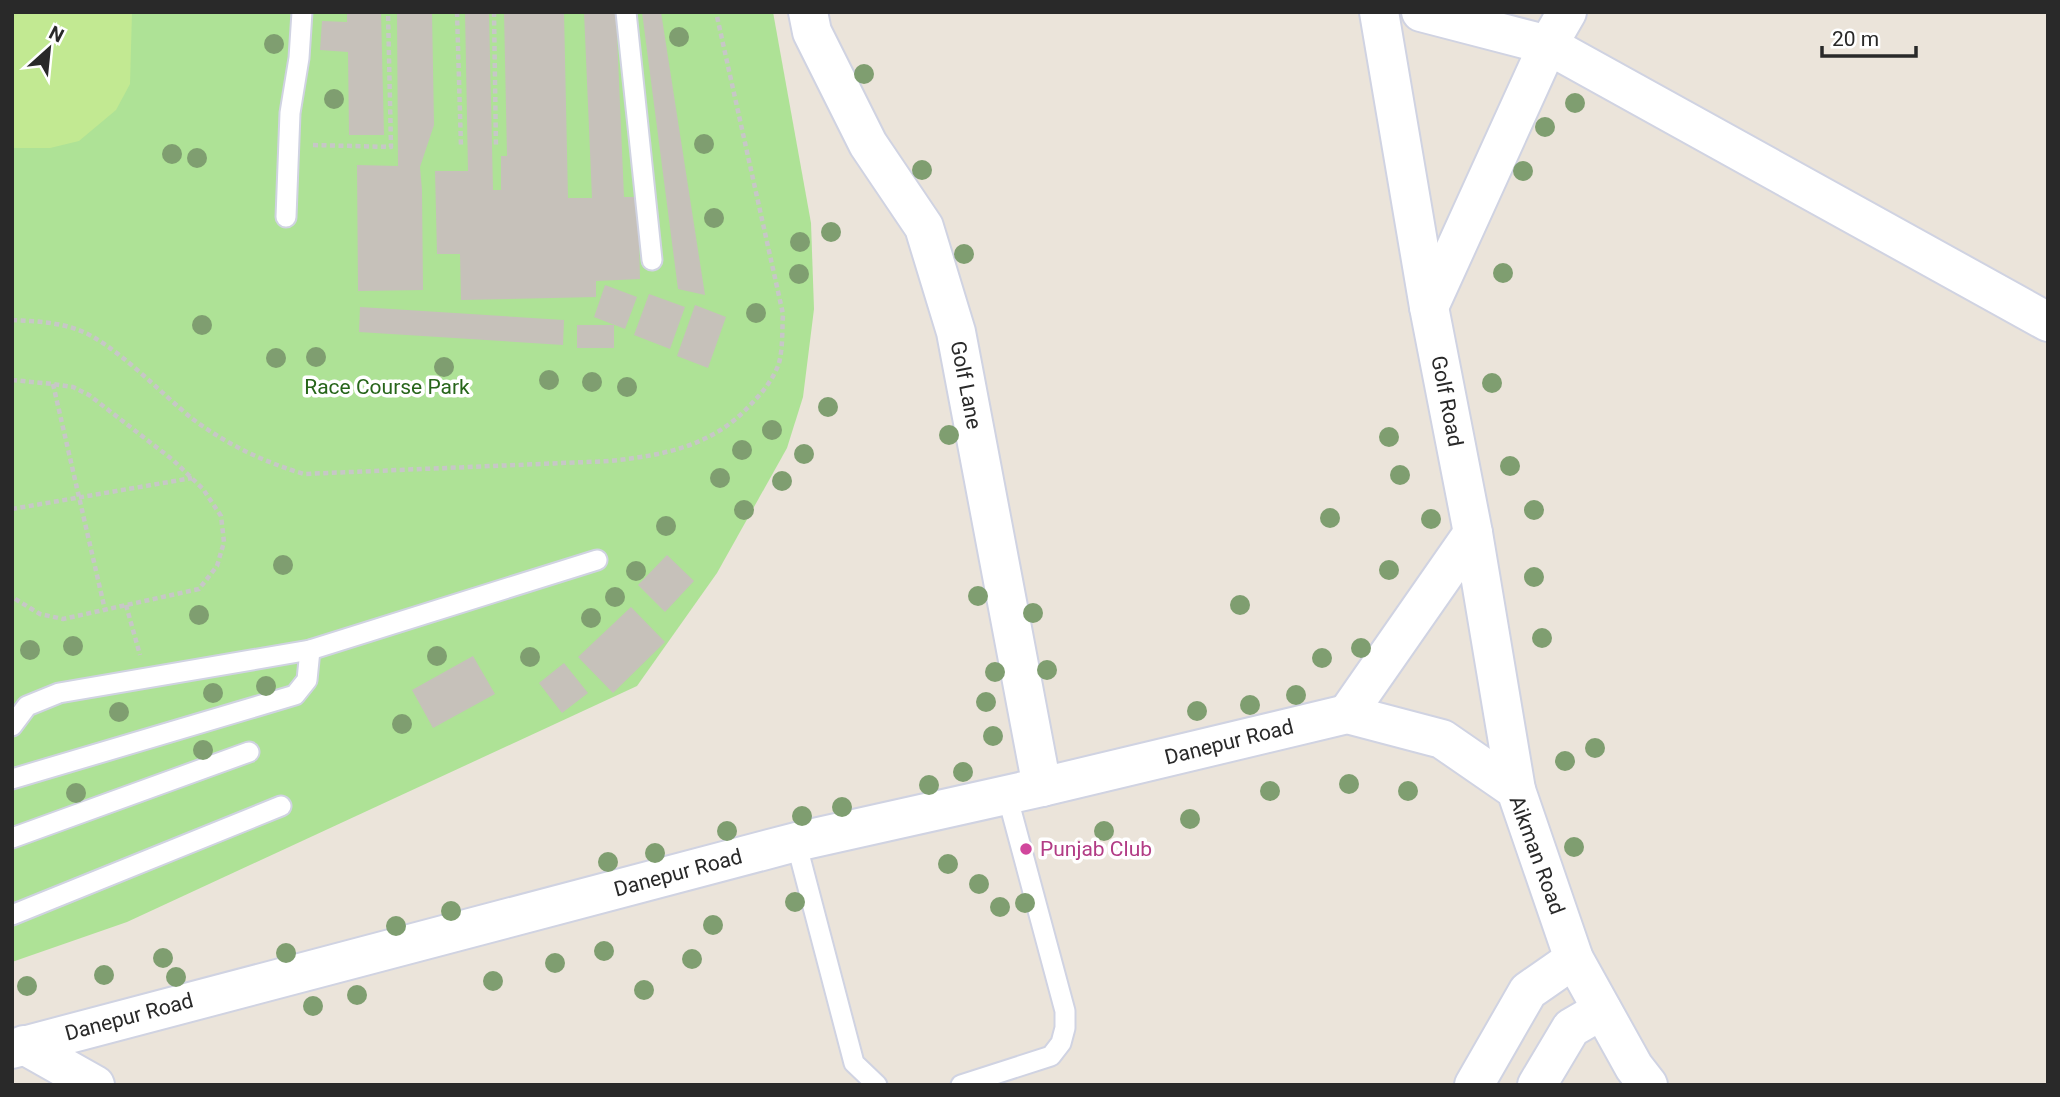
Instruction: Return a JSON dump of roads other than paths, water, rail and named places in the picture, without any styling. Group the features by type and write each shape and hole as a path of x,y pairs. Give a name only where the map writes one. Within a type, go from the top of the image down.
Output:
{"street":[{"name":"Golf Lane","path":"808,12 811,32 868,144 924,227 956,332 1025,791"},
{"name":"Golf Road","path":"1379,12 1429,307 1473,533 1516,790"},
{"path":"1421,12 1548,45 2048,322"},
{"path":"1429,307 1548,45 1567,12"},
{"path":"1347,714 1473,533"},
{"name":"Danepur Road","path":"18,1047 796,842 1025,791 1347,714"},
{"name":"Aikman Road","path":"1347,714 1441,739 1516,790 1574,959 1634,1067 1648,1085"},
{"path":"1474,1085 1528,991 1574,959"},
{"path":"1537,1085 1570,1028 1602,1010"},
{"path":"18,1047 95,1085"}],"lane":[{"path":"286,217 289,133 302,12"},
{"path":"626,12 652,260"},
{"path":"12,726 27,706 59,693 310,650 597,561"},
{"path":"12,779 295,695 307,680 310,650"},
{"path":"12,838 250,752"},
{"path":"961,1085 1051,1056 1066,1028 1025,791"},
{"path":"12,915 281,806"},
{"path":"796,842 854,1063 877,1085"}],"place":[{"name":"Punjab Club","path":"1026,849"}],"park label":[{"name":"Race Course Park","path":"387,387"}]}
